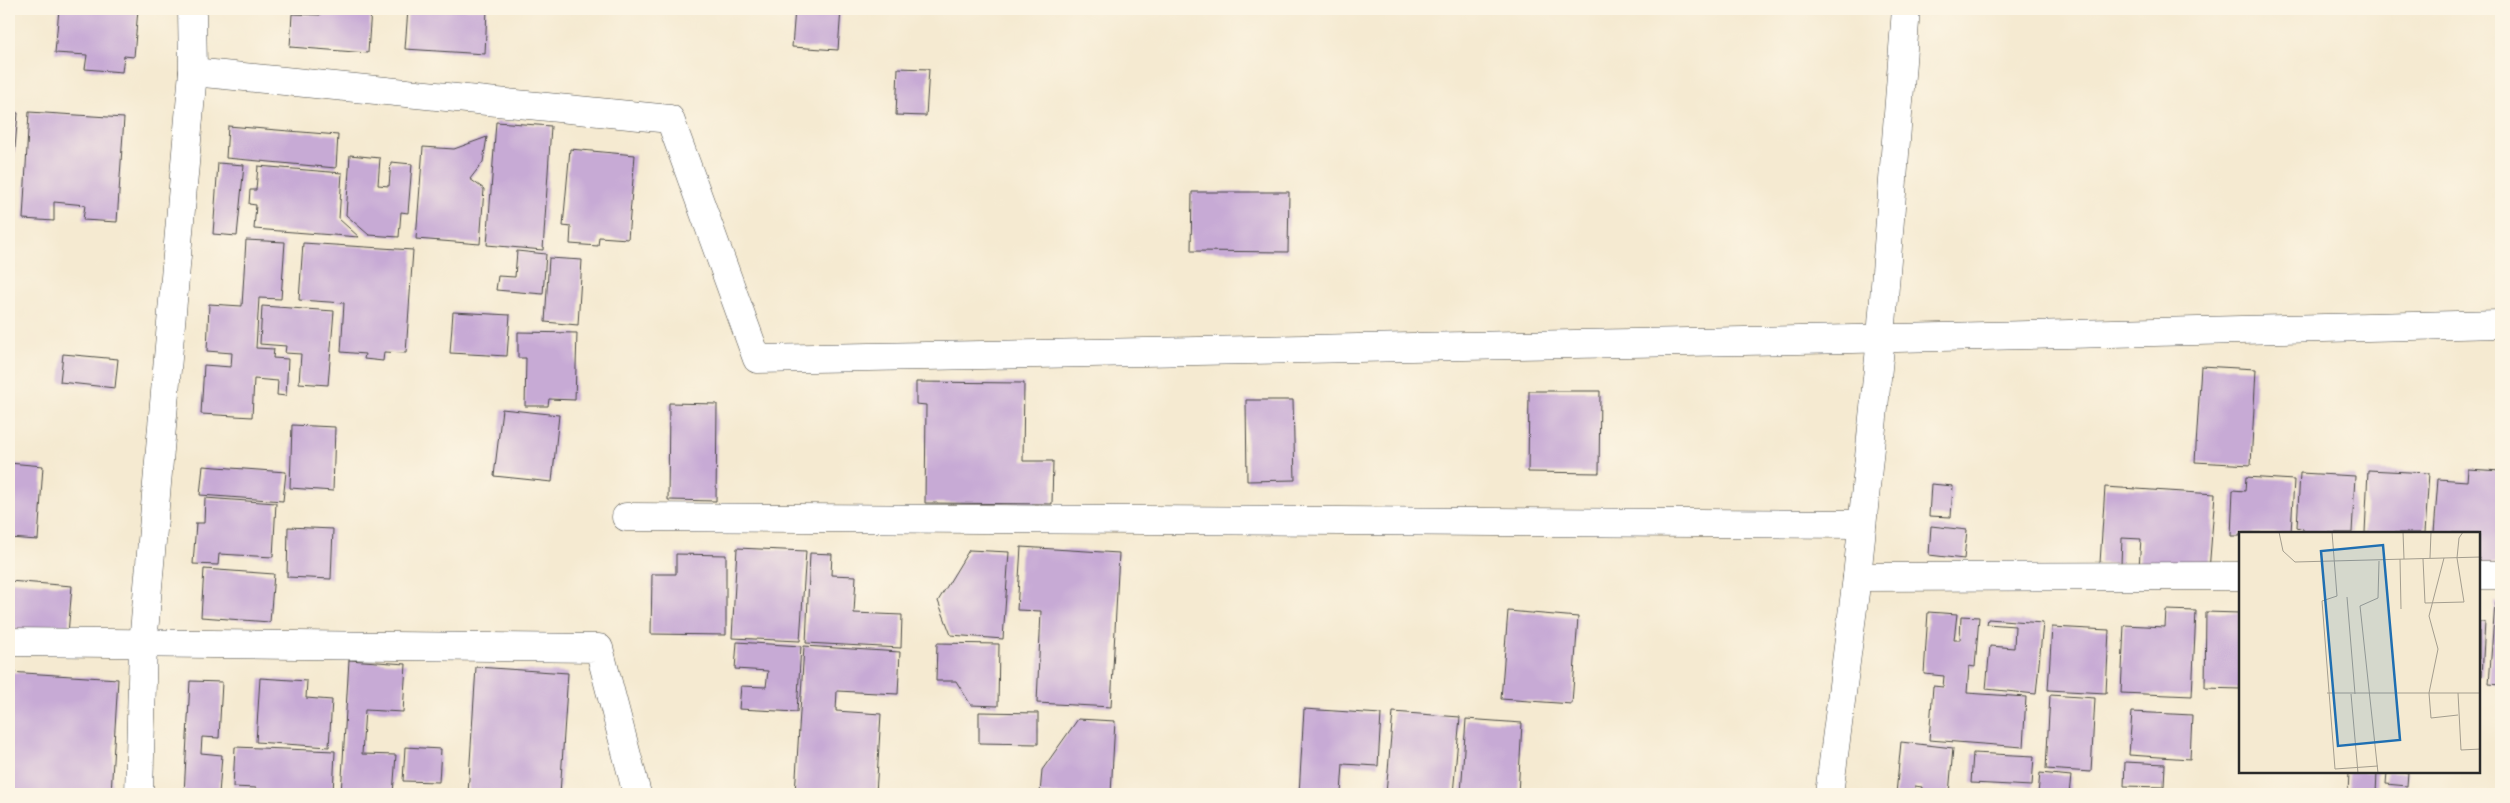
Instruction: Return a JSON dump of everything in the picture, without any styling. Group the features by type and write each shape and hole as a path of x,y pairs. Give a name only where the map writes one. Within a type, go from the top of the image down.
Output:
{"street":[{"path":"138,794 143,644 193,72 192,9"},
{"path":"1828,794 1857,577 1881,338 1906,9"},
{"path":"193,72 670,119 757,359 1881,338 2501,324"},
{"path":"626,517 1862,524"},
{"path":"2480,575 2501,575"},
{"path":"1857,577 2239,576"},
{"path":"9,642 599,648 637,794"}],"building":[{"path":"59,9 138,9 134,57 124,56 122,72 85,69 87,55 55,53"},
{"path":"320,9 371,9 368,53 290,47 292,14 320,15"},
{"path":"408,9 487,9 485,54 405,49"},
{"path":"795,9 841,9 838,50 792,47"},
{"path":"898,68 929,69 926,116 896,115"},
{"path":"9,112 18,113 10,206 9,206"},
{"path":"29,112 124,118 117,222 83,220 85,205 54,202 54,221 23,219"},
{"path":"496,122 551,126 543,250 487,245"},
{"path":"228,126 338,135 336,168 226,158"},
{"path":"487,137 483,162 470,179 484,189 480,244 416,239 423,147 454,149"},
{"path":"570,149 635,155 628,239 599,237 598,246 570,244 571,227 563,226"},
{"path":"350,155 380,158 378,185 389,186 391,162 412,164 408,213 401,212 399,237 369,235 346,215"},
{"path":"218,163 244,165 237,236 213,234"},
{"path":"258,166 342,173 339,219 359,237 254,229 256,205 249,204 250,190 256,190"},
{"path":"1192,192 1289,192 1288,252 1191,251"},
{"path":"246,240 285,242 281,299 259,298 256,348 274,349 273,358 288,359 286,396 277,395 278,381 254,379 252,417 201,414 204,365 231,367 232,353 207,351 209,304 242,306"},
{"path":"303,243 413,250 406,353 384,352 383,361 364,359 365,354 341,352 344,303 299,300"},
{"path":"517,251 546,254 543,294 496,290 498,276 515,277"},
{"path":"549,258 582,260 578,325 545,322"},
{"path":"262,306 334,311 328,385 299,383 301,354 285,353 286,346 260,344"},
{"path":"453,312 510,315 507,356 450,353"},
{"path":"518,332 577,333 575,400 549,399 548,406 525,406 526,358 518,358"},
{"path":"63,354 118,359 115,388 60,382"},
{"path":"2201,366 2256,369 2251,465 2195,462"},
{"path":"916,382 1024,383 1023,461 1053,461 1052,504 925,503 926,405 916,404"},
{"path":"1529,391 1600,391 1599,473 1528,472"},
{"path":"1246,400 1293,400 1295,480 1247,481"},
{"path":"669,403 717,404 716,501 668,500"},
{"path":"502,409 559,415 552,482 494,476"},
{"path":"292,425 335,427 333,491 290,488"},
{"path":"9,463 43,466 38,540 9,538"},
{"path":"203,466 286,472 283,501 200,495"},
{"path":"2468,469 2501,471 2501,563 2480,562 2480,532 2434,532 2438,479 2467,481"},
{"path":"2368,470 2429,473 2425,532 2365,532"},
{"path":"2300,473 2355,476 2352,532 2303,532 2303,529 2297,527"},
{"path":"2246,477 2294,480 2291,532 2239,532 2239,536 2231,536 2233,490 2245,491"},
{"path":"1931,484 1953,486 1951,517 1929,516"},
{"path":"2105,487 2215,494 2209,571 2139,567 2141,539 2122,538 2121,564 2100,563"},
{"path":"205,498 276,503 273,557 219,554 218,565 193,564 196,523 204,523"},
{"path":"1931,526 1967,530 1964,559 1929,555"},
{"path":"288,527 333,529 331,579 287,577"},
{"path":"1021,547 1119,553 1111,707 1037,703 1041,611 1017,610"},
{"path":"737,548 806,551 800,641 732,638"},
{"path":"969,550 1009,552 1003,639 951,635 938,601"},
{"path":"810,553 832,554 831,575 856,576 854,613 902,615 901,648 806,643"},
{"path":"676,554 726,555 726,635 651,634 652,574 676,574"},
{"path":"204,569 274,574 270,622 201,617"},
{"path":"9,581 72,586 68,634 9,629"},
{"path":"2495,603 2501,603 2501,685 2489,684"},
{"path":"2166,610 2196,611 2192,696 2121,693 2124,625 2165,627"},
{"path":"1508,611 1578,617 1572,704 1501,699"},
{"path":"1928,612 1957,614 1954,640 1960,640 1961,616 1979,617 1975,667 1969,666 1967,693 2026,697 2023,747 1929,740 1933,686 1943,687 1944,676 1924,674"},
{"path":"2206,612 2239,613 2239,689 2205,688"},
{"path":"1988,619 2043,623 2036,694 1986,689 1990,646 2014,648 2015,626 1987,624"},
{"path":"2480,622 2485,622 2482,676 2480,676"},
{"path":"2052,627 2109,630 2106,693 2048,690"},
{"path":"737,642 801,646 797,712 739,709 741,686 766,687 768,671 735,669"},
{"path":"937,643 999,644 998,706 971,705 956,681 936,681"},
{"path":"804,646 900,652 898,694 837,691 836,711 881,714 876,794 795,794"},
{"path":"349,660 406,664 403,712 365,710 362,754 396,755 393,794 341,794"},
{"path":"476,667 568,673 560,794 468,794"},
{"path":"9,672 118,679 111,794 9,794"},
{"path":"260,678 307,681 306,698 332,700 329,747 256,742"},
{"path":"190,681 222,682 219,738 202,737 201,753 222,755 219,794 184,794"},
{"path":"2050,695 2095,698 2091,772 2046,769"},
{"path":"1304,709 1381,714 1378,766 1343,764 1341,794 1299,794"},
{"path":"979,712 1038,713 1038,744 979,743"},
{"path":"1393,712 1460,717 1453,794 1386,794"},
{"path":"2132,712 2192,715 2190,759 2129,755"},
{"path":"1078,719 1115,721 1111,794 1040,794 1042,770"},
{"path":"1466,719 1522,723 1518,794 1461,794"},
{"path":"1901,742 1953,748 1949,794 1921,794 1922,787 1915,786 1914,794 1896,794"},
{"path":"235,747 335,751 333,794 256,794 256,788 233,787"},
{"path":"405,747 441,749 439,782 403,781"},
{"path":"1973,753 2034,756 2032,786 1971,783"},
{"path":"2125,762 2165,764 2164,787 2124,786"},
{"path":"2040,773 2071,776 2069,794 2038,794"},
{"path":"2349,773 2377,773 2376,794 2348,794"},
{"path":"2387,773 2408,773 2407,786 2386,784"}]}
